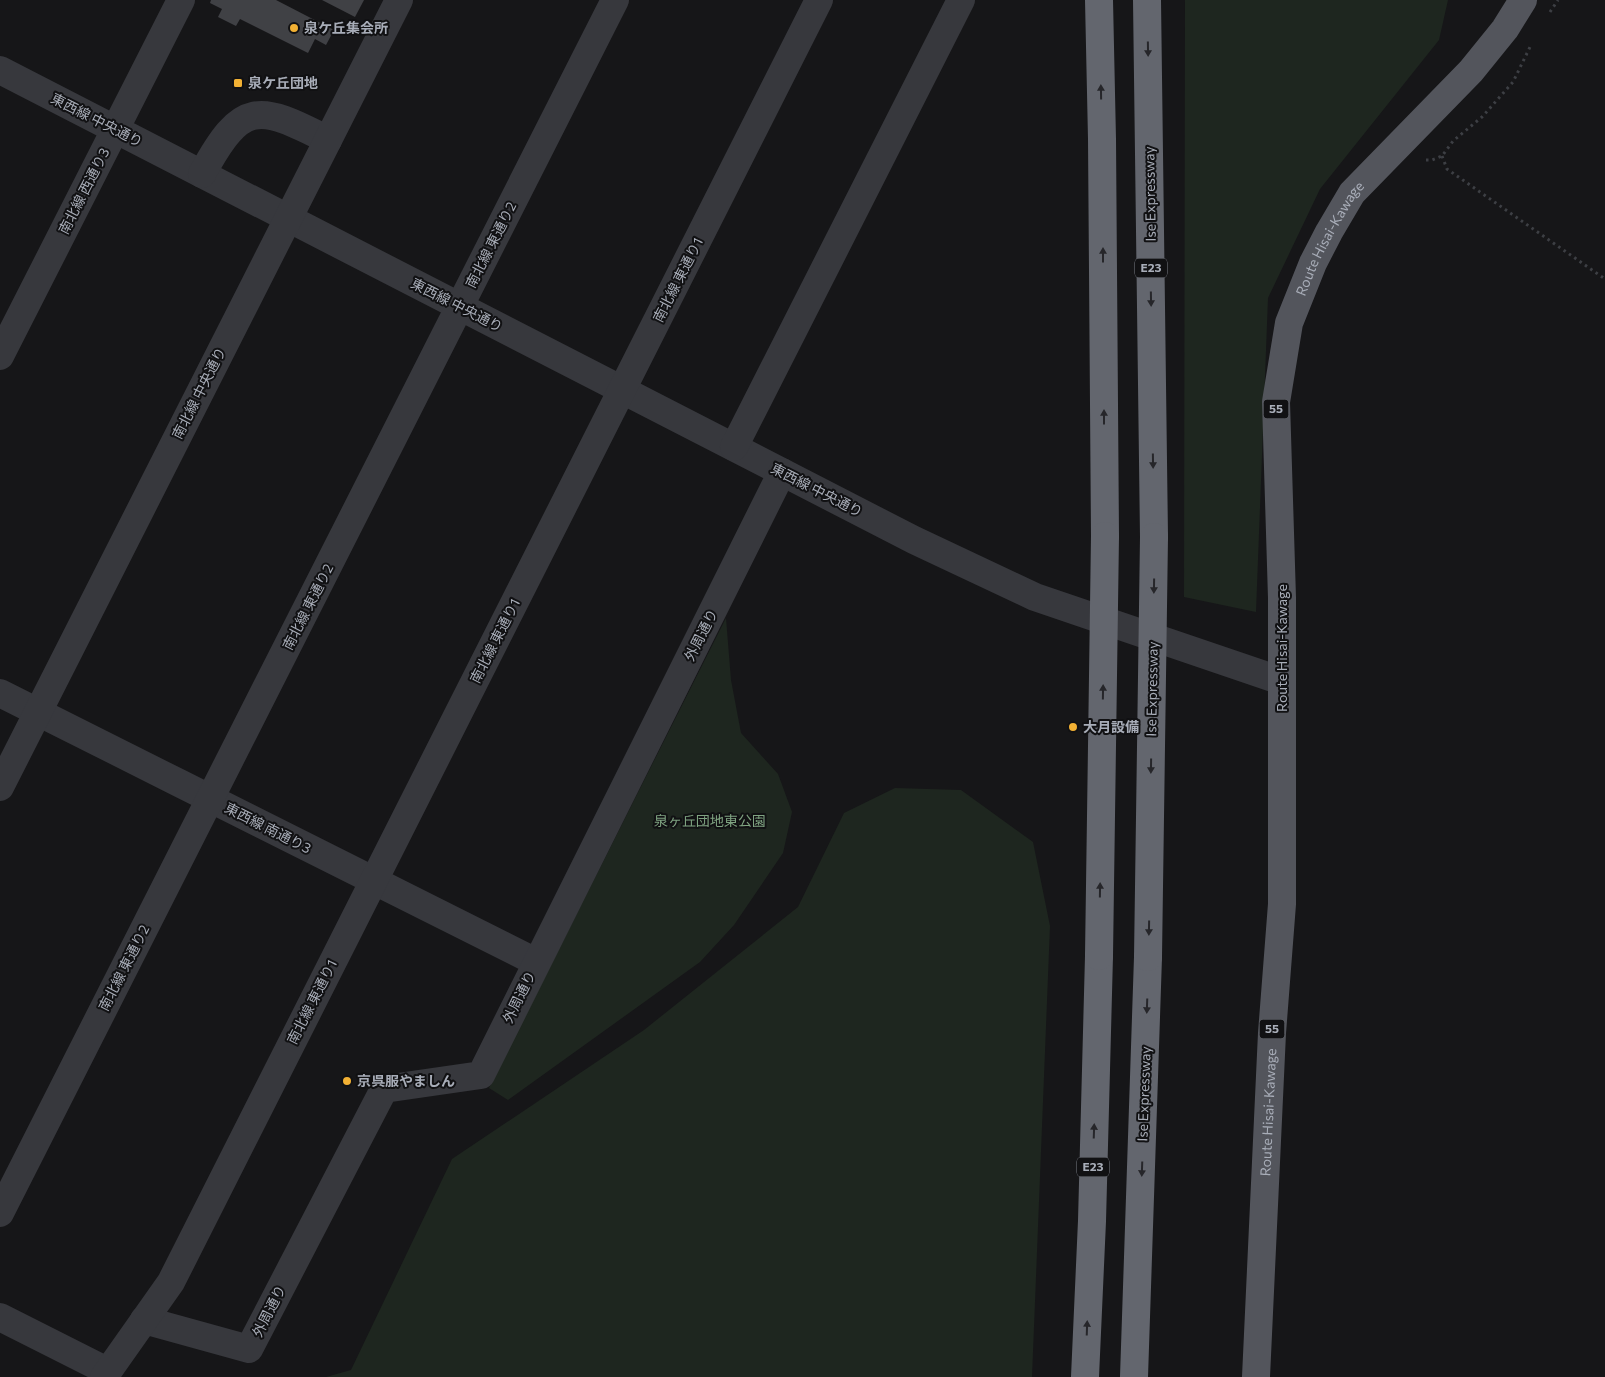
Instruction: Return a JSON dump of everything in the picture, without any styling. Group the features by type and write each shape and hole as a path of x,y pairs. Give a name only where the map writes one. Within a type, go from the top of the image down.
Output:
{"highway":[{"name":"E23","path":"1086,1377 1099,956 1105,536 1102,139 1098,0"},
{"name":"Ise Expressway","path":"1134,1377 1148,957 1154,537 1147,0"}],"main road":[{"name":"Route Hisai-Kawage","path":"1256,1377 1272,1034 1282,904 1282,598 1276,402 1289,324 1300,292 1329,232 1352,193 1471,71 1505,29 1523,0"}],"street":[{"name":"南北線 西通り3","path":"0,356 181,0"},
{"name":"南北線 中央通り","path":"0,787 399,0"},
{"name":"南北線 東通り2","path":"0,1213 615,0"},
{"name":"南北線 東通り1","path":"106,1374 171,1282 819,0"},
{"path":"734,448 961,0"},
{"name":"東西線 中央通り","path":"0,70 914,540 1035,597 1282,681"},
{"path":"202,174 224,138 236,124 250,116 266,114 280,117 328,140"},
{"name":"外周通り","path":"144,1320 249,1350 384,1089 481,1075 782,472"},
{"name":"東西線 南通り3","path":"0,693 211,798 373,882 536,962"},
{"path":"0,1317 106,1374"}],"path":[{"path":"1442,156 1447,169 1605,279"}],"green space":[{"path":"1185,0 1448,0 1439,40 1320,189 1268,298 1256,612 1184,597"},
{"name":"泉ヶ丘団地東公園","path":"726,618 731,680 741,733 778,774 792,812 783,853 734,925 700,962 508,1100 489,1088"},
{"path":"895,788 961,790 1033,842 1050,926 1032,1377 326,1377 351,1370 452,1159 644,1030 798,907 844,813"}],"building":[{"name":"泉ケ丘集会所","path":"211,0 276,0 334,30 326,45 315,39 308,53 240,19 236,26 218,17 222,9 210,3"},
{"path":"322,0 364,0 355,17"}],"place":[{"name":"泉ケ丘集会所","path":"294,28"},
{"name":"泉ケ丘団地","path":"238,83"},
{"name":"大月設備","path":"1073,727"},
{"name":"京呉服やましん","path":"347,1081"}]}
